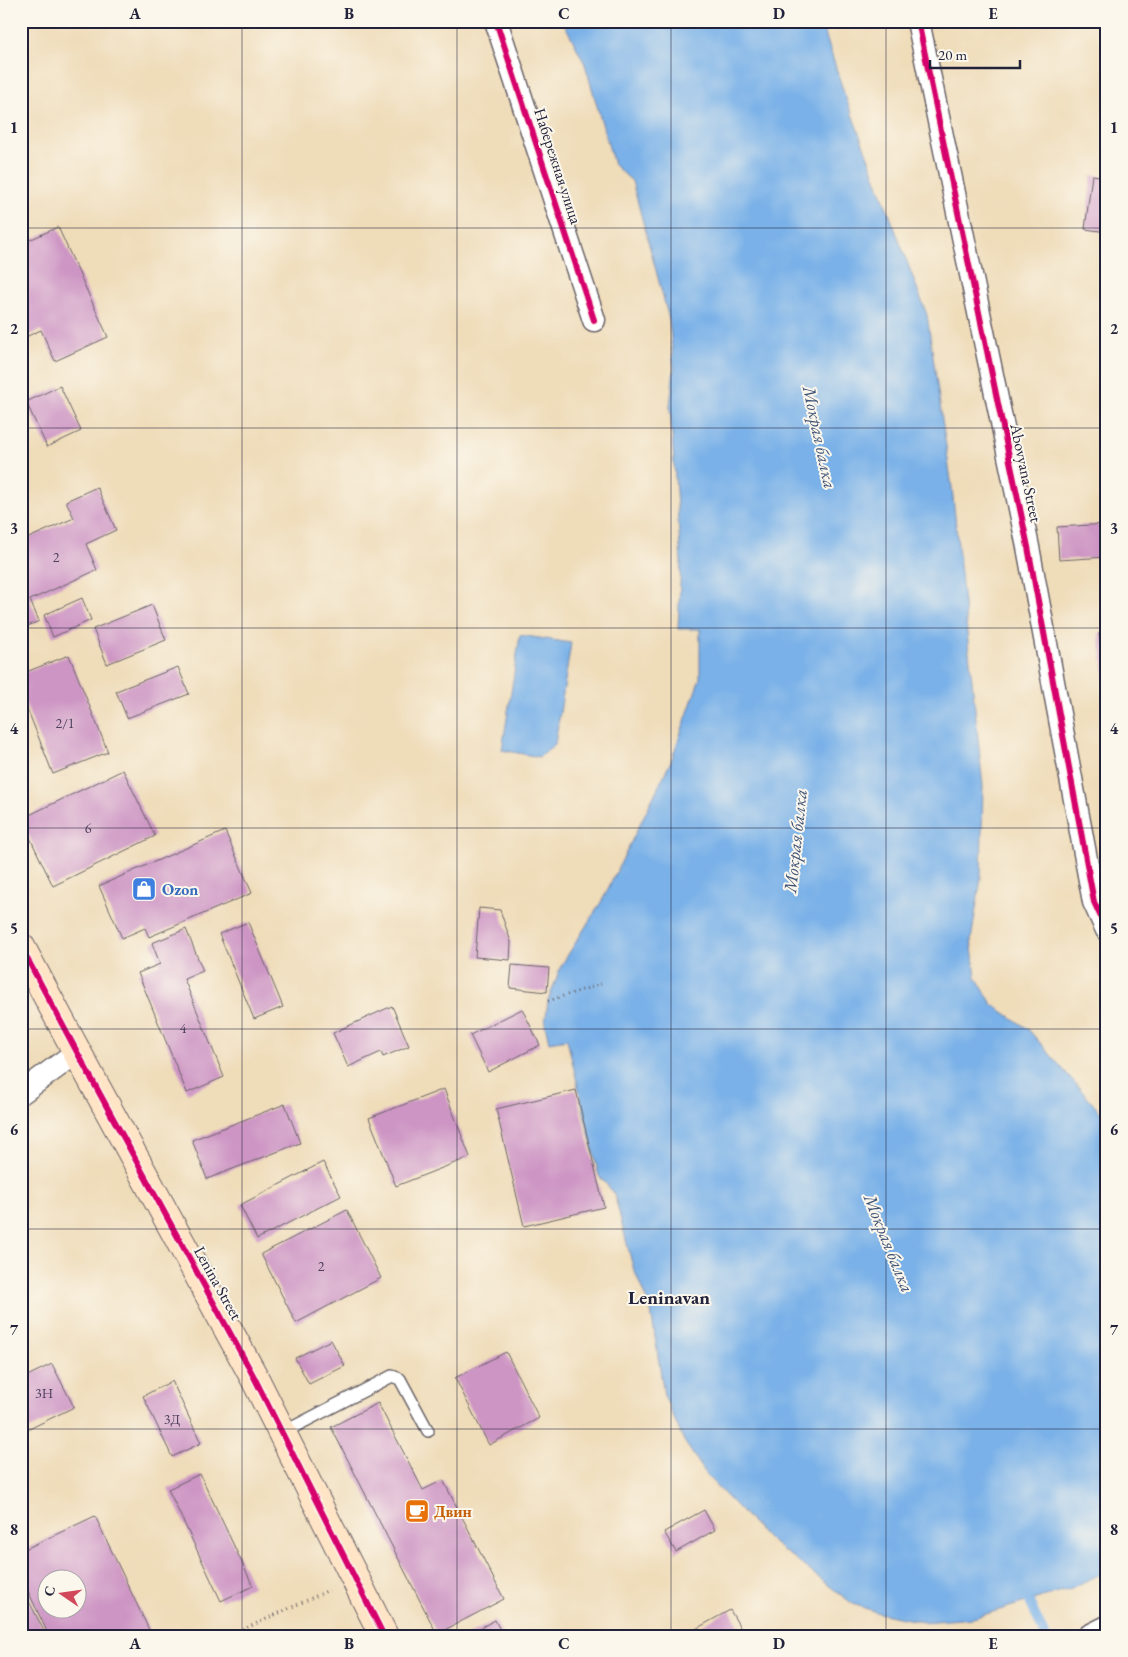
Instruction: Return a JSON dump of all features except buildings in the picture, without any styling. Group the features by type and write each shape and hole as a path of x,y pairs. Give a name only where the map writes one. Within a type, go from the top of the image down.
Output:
{"street":[{"name":"Набережная улица","path":"496,21 594,320"},
{"name":"Abovyana Street","path":"918,21 1028,547 1094,902 1107,930"},
{"name":"Lenina Street","path":"21,947 76,1052 254,1377 384,1636"},
{"path":"21,1093 76,1052"},
{"path":"1089,1636 1107,1627"}],"lane":[{"path":"282,1433 392,1376 400,1379 428,1431"}],"path":[{"path":"548,1000 601,984"},
{"path":"229,1636 355,1578"}],"water":[{"path":"563,21 821,21 844,93 927,315 952,488 983,786 981,878 971,940 976,977 992,1004 1028,1029 1107,1120 1107,1571 1069,1589 973,1618 923,1622 879,1613 853,1604 767,1538 709,1478 684,1441 664,1395 651,1311 633,1267 614,1193 599,1176 567,1039 549,1042 545,1024 548,1001 561,966 603,899 671,761 700,678 700,629 678,629 681,562 670,407 674,368 669,319 632,181 614,165 585,64"},
{"path":"520,635 571,643 555,744 539,757 502,750"}],"waterway":[{"name":"Мокрая балка","path":"1025,1592 1045,1636"}],"cycle path":[{"path":"496,21 594,320"},
{"path":"918,21 1028,547 1094,902 1107,930"},
{"path":"21,947 254,1377 384,1636"}],"place":[{"name":"Ozon","path":"144,889"},
{"name":"Двин","path":"417,1511"}],"district":[{"name":"Leninavan","path":"669,1297"}]}
